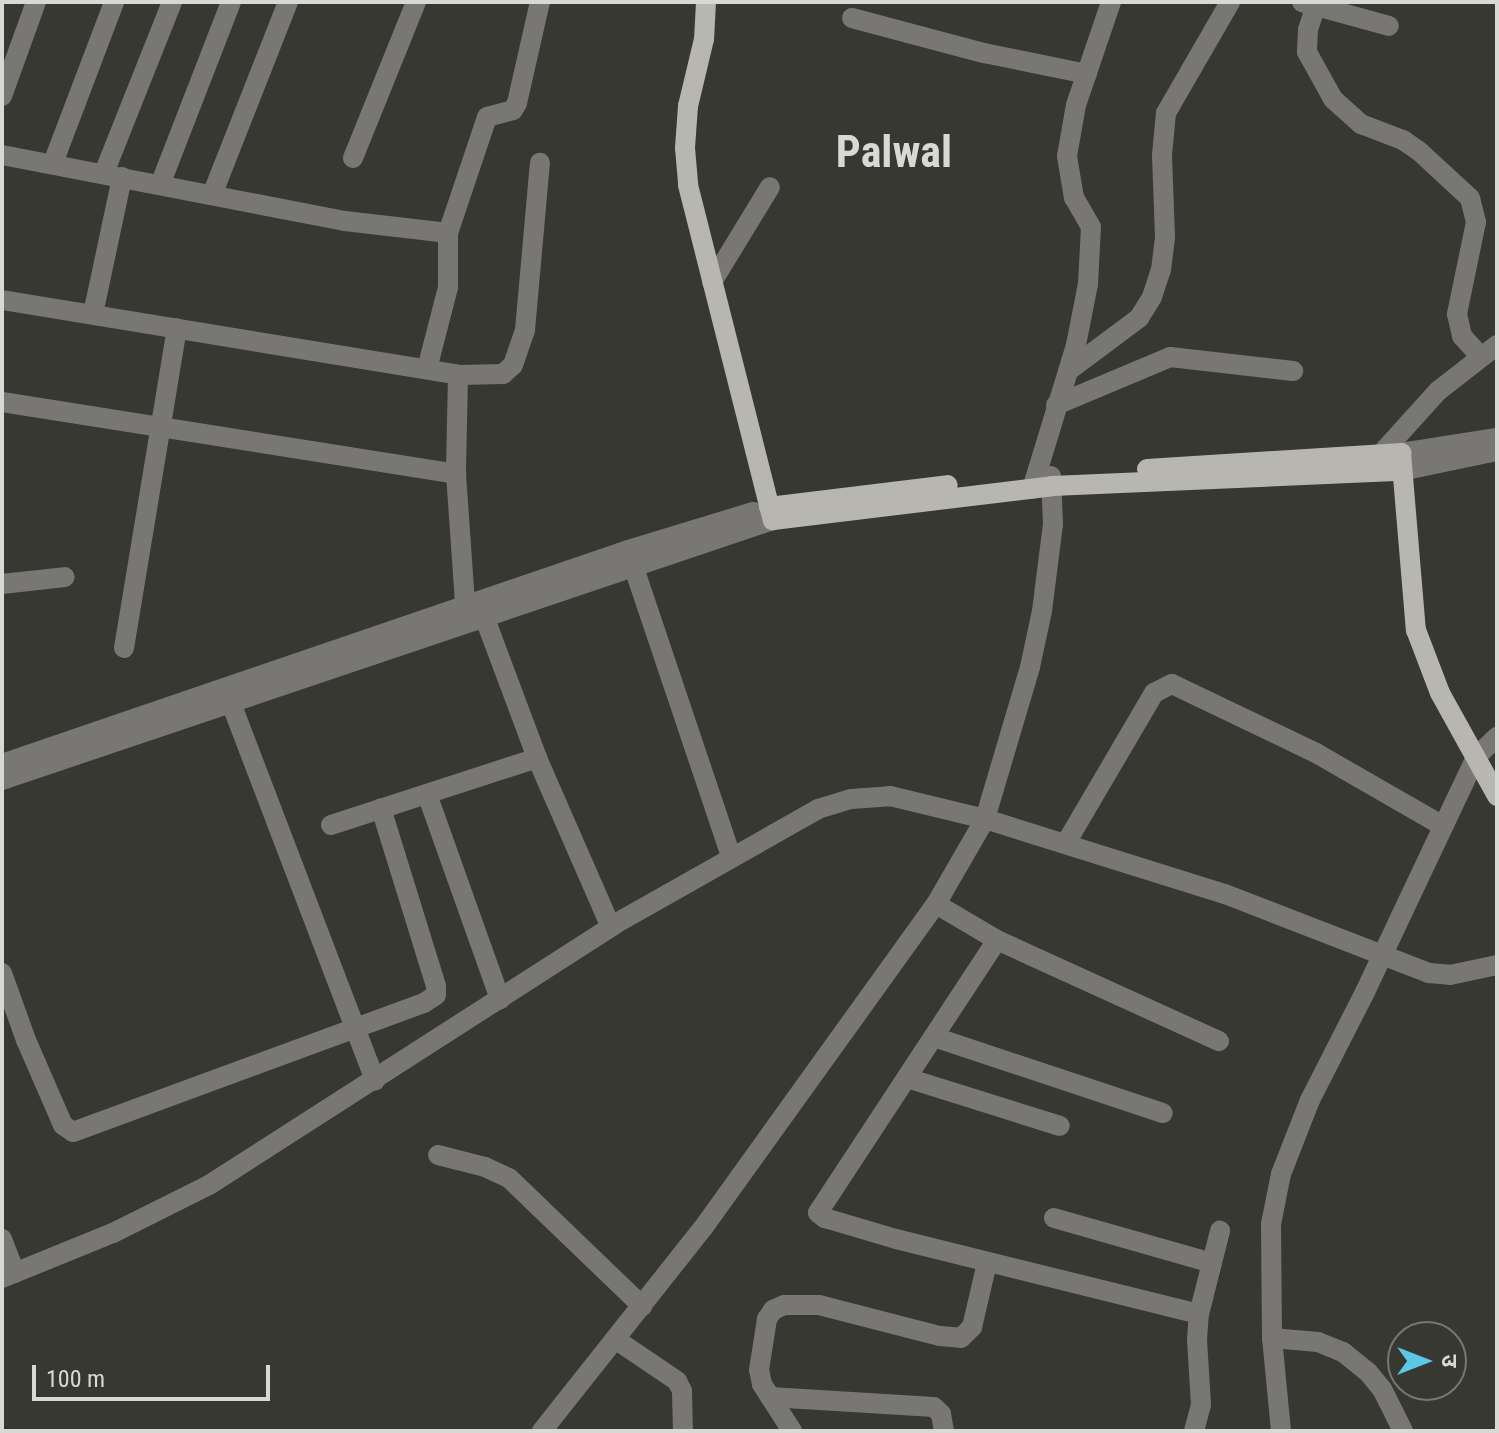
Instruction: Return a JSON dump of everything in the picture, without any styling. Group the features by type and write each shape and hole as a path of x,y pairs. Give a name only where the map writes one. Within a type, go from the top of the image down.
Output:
{"main road":[{"path":"706,2 704,39 688,106 685,148 688,185 771,514 842,496 1391,462 1416,630 1440,693 1497,796"}],"street":[{"path":"2,96 36,2"},
{"path":"53,163 114,2"},
{"path":"93,314 113,175 172,2"},
{"path":"160,185 231,2"},
{"path":"212,195 288,2"},
{"path":"353,158 416,2"},
{"path":"427,369 448,287 448,233 487,117 513,110 517,103 540,2"},
{"path":"542,1431 703,1228 936,904 985,819 1026,683 1042,611 1053,524 1042,482 1056,405 1081,324 1092,259 1091,227 1074,198 1067,156 1076,105 1111,2"},
{"path":"1068,371 1139,318 1152,297 1161,270 1165,237 1162,155 1166,113 1230,2"},
{"path":"1389,26 1309,4 1307,52 1333,99 1361,124 1403,140 1419,151 1470,198 1476,222 1457,314 1462,336 1489,351 1438,391 1391,462"},
{"path":"852,18 984,53 1087,74"},
{"path":"2,155 345,221 448,233"},
{"path":"2,300 458,375 503,374 513,365 521,347 540,163"},
{"path":"712,282 770,187"},
{"path":"124,648 177,328"},
{"path":"1056,405 1170,357 1293,371"},
{"path":"458,375 456,474 471,615 611,927"},
{"path":"2,402 456,474"},
{"path":"1391,462 1497,438"},
{"path":"1391,462 1497,451"},
{"path":"2,764 633,565 771,514"},
{"path":"2,780 231,703 471,615 771,514"},
{"path":"633,565 731,857"},
{"path":"2,584 65,577"},
{"path":"1066,843 1154,693 1172,684 1316,753 1443,826"},
{"path":"231,703 375,1080"},
{"path":"1281,1431 1272,1338 1271,1224 1281,1174 1310,1100 1476,757 1497,737"},
{"path":"331,825 537,758"},
{"path":"427,794 500,999"},
{"path":"2,1239 8,1276 113,1233 209,1185 611,927 818,809 851,799 890,796 1066,843 1225,894 1429,973 1450,975 1497,965"},
{"path":"2,973 63,1125 73,1132 424,1003 437,991 381,808"},
{"path":"936,904 997,940 1219,1041"},
{"path":"997,940 818,1213 825,1218 987,1263 1199,1314"},
{"path":"934,1037 1163,1113"},
{"path":"907,1078 1060,1126"},
{"path":"438,1155 485,1167 509,1178 642,1306"},
{"path":"1054,1218 1212,1263"},
{"path":"1194,1431 1201,1405 1197,1340 1199,1314 1220,1231"},
{"path":"792,1431 770,1397 759,1370 767,1319 773,1310 784,1305 819,1305 961,1338 972,1327 987,1263"},
{"path":"1272,1338 1318,1342 1343,1352 1368,1372 1382,1389 1403,1431"},
{"path":"615,1339 677,1381 682,1391 683,1431"},
{"path":"770,1397 934,1407 941,1414 944,1431"}],"district":[{"name":"Palwal","path":"894,152"}]}
